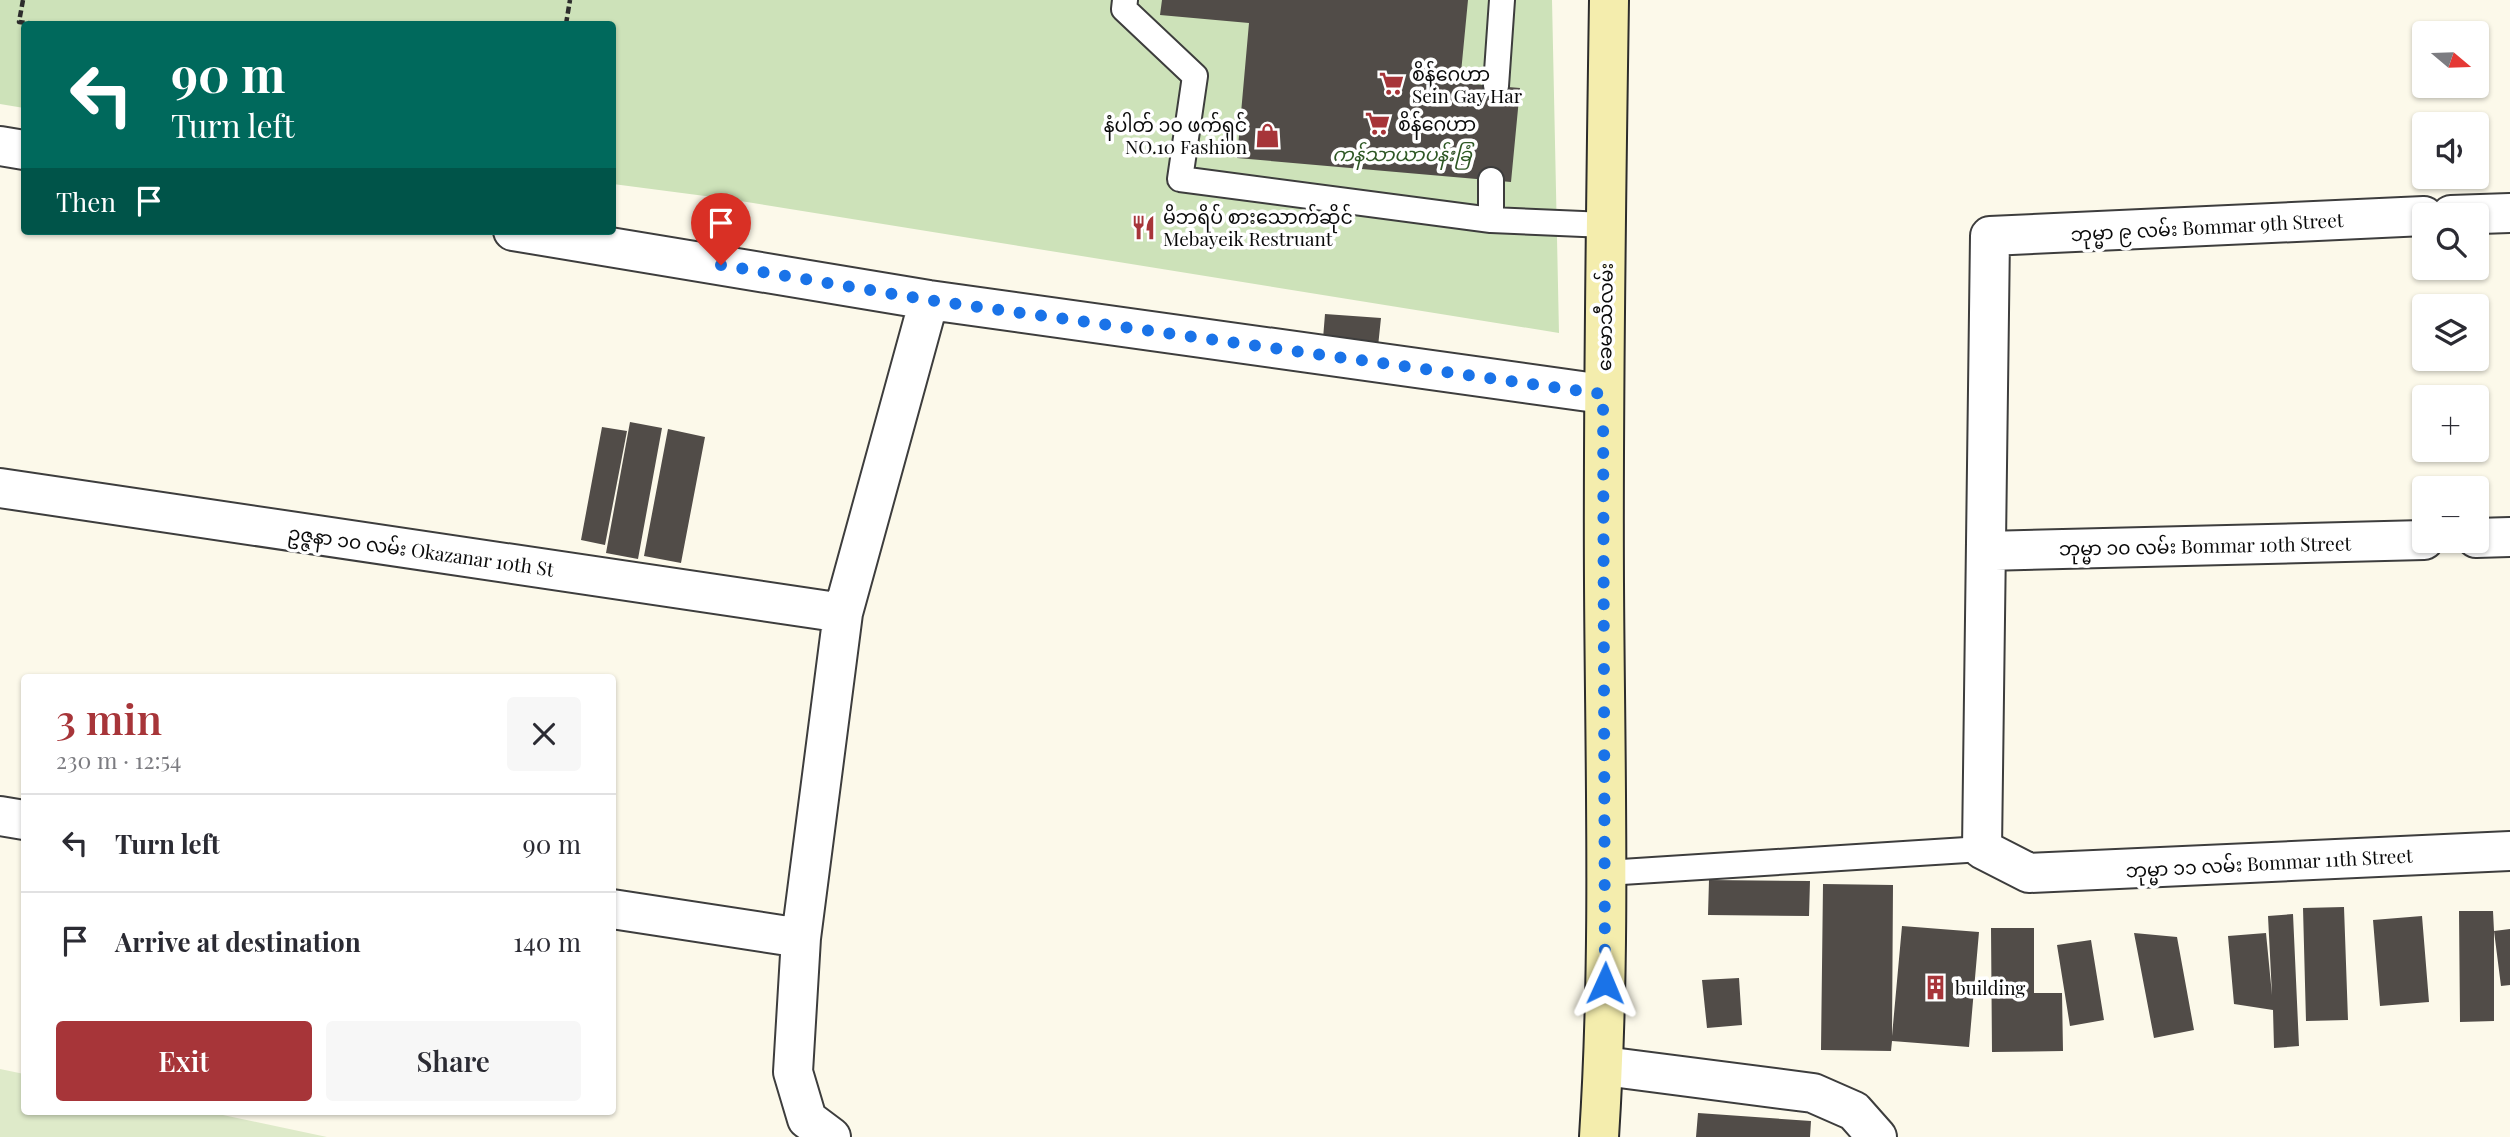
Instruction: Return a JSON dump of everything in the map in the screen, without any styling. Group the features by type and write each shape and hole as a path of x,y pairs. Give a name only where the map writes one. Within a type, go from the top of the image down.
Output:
{"main road":[{"name":"ခေမာသီလမ်း","path":"1599,1137 1604,1066 1606,873 1603,394 1609,0"}],"street":[{"path":"0,146 21,150"},
{"path":"2489,214 2510,213"},
{"name":"ဘုမ္မာ ၉ လမ်း Bommar 9th Street","path":"1986,551 1990,236 2412,217"},
{"path":"537,235 929,300 1603,394"},
{"path":"831,1137 807,1119 793,1072 801,938 843,613 929,300"},
{"name":"ဥဇ္ဇနာ ၁၀ လမ်း Okazanar 10th St","path":"0,488 843,613"},
{"path":"2489,538 2510,537"},
{"name":"ဘုမ္မာ ၁၀ လမ်း Bommar 10th Street","path":"1986,551 2412,540"},
{"path":"1982,849 1986,551"},
{"path":"0,816 21,820"},
{"name":"ဘုမ္မာ ၁၁ လမ်း Bommar 11th Street","path":"1982,849 2029,873 2510,851"},
{"path":"616,910 801,938"},
{"path":"1604,1066 1813,1093 1854,1111 1877,1137"}],"lane":[{"path":"1125,0 1124,9 1195,76 1180,179 1491,220 1606,225"},
{"path":"1496,86 1502,0"},
{"path":"1491,180 1491,220"},
{"path":"1606,873 1982,849"}],"path":[{"path":"21,22 23,0"},
{"path":"566,21 570,0"}],"green space":[{"name":"ကန်သာယာပန်းခြံ","path":"0,0 1552,0 1559,333 728,199 616,184 616,21 21,21 21,108 0,104"},
{"path":"0,1069 21,1073 21,1115 223,1115 327,1137 0,1137"}],"building":[{"name":"စိန်ဂေဟာ","path":"1162,0 1468,0 1460,83 1520,88 1511,182 1237,158 1249,23 1160,15"},
{"path":"1325,314 1381,318 1377,356 1322,351"},
{"path":"630,422 662,428 638,559 606,553"},
{"path":"602,427 627,431 605,545 581,540"},
{"path":"668,429 705,437 681,563 644,556"},
{"path":"1709,880 1810,881 1809,916 1708,915"},
{"path":"1823,884 1893,885 1892,1036 1902,926 1979,932 1969,1047 1892,1041 1891,1051 1821,1050"},
{"path":"2344,907 2348,1020 2306,1021 2303,908"},
{"path":"2459,911 2493,911 2494,1021 2460,1022"},
{"path":"2293,914 2299,1046 2274,1048 2273,1010 2234,1004 2228,936 2266,933 2272,995 2268,916"},
{"path":"2422,916 2429,1002 2380,1006 2373,920"},
{"path":"1991,928 2034,928 2034,993 2062,993 2063,1051 1992,1052"},
{"path":"2510,929 2510,985 2501,986 2494,931"},
{"path":"2134,933 2177,937 2194,1030 2154,1038"},
{"path":"2091,940 2104,1020 2070,1026 2057,945"},
{"path":"1739,978 1742,1025 1707,1028 1702,980"},
{"path":"1698,1113 1811,1121 1810,1137 1696,1137"}],"place":[{"name":"စိန်ဂေဟာ Sein Gay Har","path":"1392,84"},
{"name":"စိန်ဂေဟာ","path":"1378,123"},
{"name":"နံပါတ် ၁၀ ဖက်ရှင် NO.10 Fashion","path":"1267,135"},
{"name":"မိဘရိပ် စားသောက်ဆိုင် Mebayeik Restruant","path":"1143,227"},
{"name":"building","path":"1935,987"}],"route":[{"path":"721,265 929,300 1603,394 1605,983"}]}
